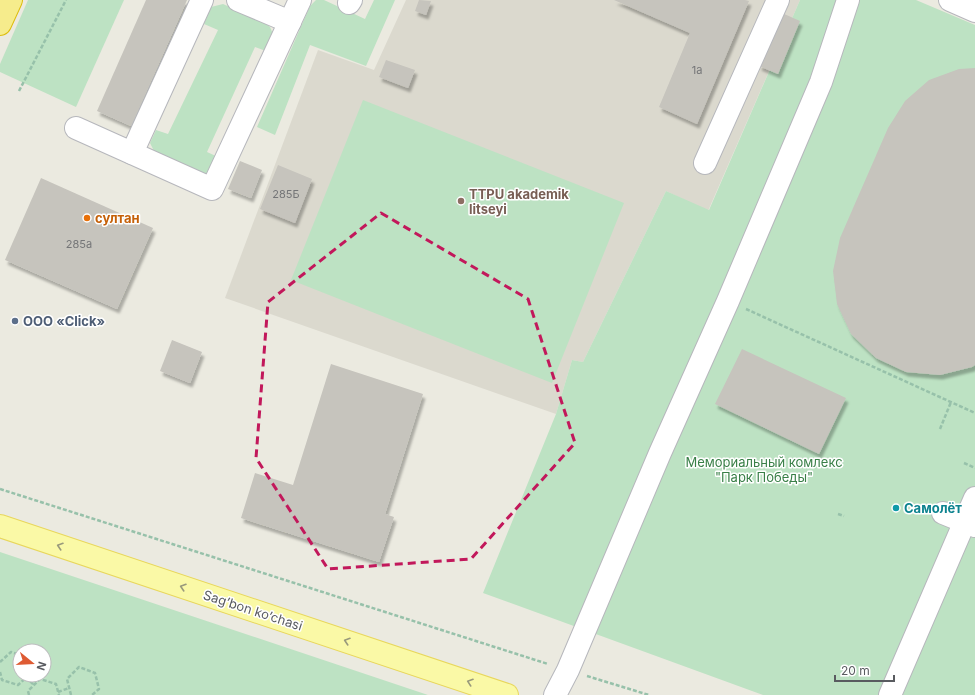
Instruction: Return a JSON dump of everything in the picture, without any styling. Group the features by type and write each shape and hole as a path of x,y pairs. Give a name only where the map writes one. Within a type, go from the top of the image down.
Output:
{"highway":[{"path":"0,24 11,0"}],"main road":[{"name":"Sag’bon ko’chasi","path":"0,526 507,695"}],"street":[{"path":"132,153 202,0"},
{"path":"238,0 290,22"},
{"path":"76,128 212,189 300,0"},
{"path":"705,163 778,0"},
{"path":"555,695 568,670 660,453 728,301 821,82 848,0"},
{"path":"950,0 975,11"},
{"path":"890,695 970,524 975,498"},
{"path":"943,513 970,524"}],"path":[{"path":"19,91 66,0"},
{"path":"728,301 975,412"},
{"path":"940,429 952,402"},
{"path":"964,463 975,468"},
{"path":"0,489 649,695"},
{"path":"838,514 844,516"},
{"path":"1,660 12,652"},
{"path":"71,695 67,679 80,668 95,673 99,689 94,695"},
{"path":"0,672 2,680 18,685 20,683"},
{"path":"29,695 28,691 40,679 56,684 58,693 69,688"}],"highlighted area":[{"path":"381,213 528,299 575,443 471,559 328,569 256,458 268,302"}],"shaded area":[{"name":"TTPU akademik litseyi","path":"406,0 800,0 708,211 666,191 583,362 572,360 556,414 225,298 318,50 374,70"}],"green space":[{"path":"28,0 124,0 76,107 0,72 0,64"},
{"path":"316,0 324,0 365,19 374,0 395,0 366,66 310,45 275,135 257,127 310,6"},
{"name":"Мемориальный комлекс \"Парк Победы\"","path":"800,0 916,0 975,25 975,695 763,695 483,593 556,414 572,360 583,362 666,191 709,210"},
{"path":"223,4 265,23 270,27 273,34 266,51 255,47 207,152 218,157 208,174 202,174 155,153 150,143 156,130 168,134 218,30 204,24 211,7"},
{"path":"363,100 624,203 552,383 291,280"},
{"path":"0,552 428,695 0,695"}],"building":[{"path":"146,0 187,0 131,126 97,111"},
{"path":"419,0 431,1 426,15 415,11"},
{"path":"614,0 749,1 697,124 659,107 690,33"},
{"path":"782,13 800,21 778,74 759,66"},
{"path":"386,60 415,70 408,88 379,77"},
{"path":"975,68 975,365 940,375 906,372 876,358 851,334 837,304 833,271 840,238 888,128 905,101 929,80 959,69"},
{"path":"240,161 262,170 251,198 228,189"},
{"path":"278,165 312,179 295,223 260,209"},
{"path":"41,178 153,228 117,309 5,260"},
{"path":"172,340 202,352 190,383 160,371"},
{"path":"742,349 846,398 819,454 715,404"},
{"path":"331,364 423,394 385,514 394,517 379,562 241,518 255,473 293,485"}],"place":[{"name":"TTPU akademik litseyi","path":"461,201"},
{"name":"султан","path":"87,218"},
{"name":"OOO «Click»","path":"15,321"},
{"name":"Самолёт","path":"896,508"}]}
